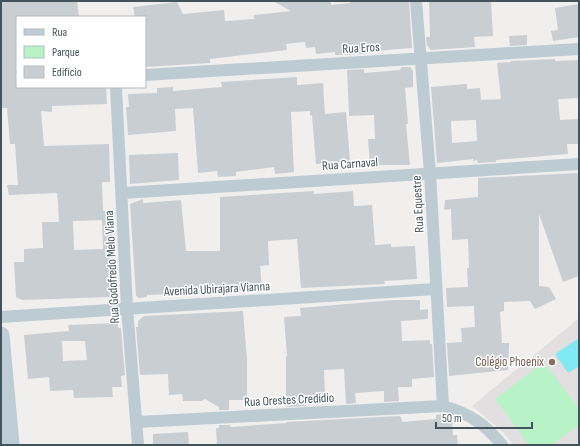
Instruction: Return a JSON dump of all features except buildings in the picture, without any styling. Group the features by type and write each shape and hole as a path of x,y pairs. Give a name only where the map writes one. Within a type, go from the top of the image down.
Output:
{"main road":[{"path":"1,335 11,445"}],"street":[{"name":"Rua Equestre","path":"416,1 430,173 442,406"},
{"name":"Rua Eros","path":"146,75 579,49"},
{"name":"Rua Godofredo Melo Viana","path":"116,88 128,308 138,445"},
{"name":"Rua Carnaval","path":"122,193 579,164"},
{"name":"Avenida Ubirajara Vianna","path":"1,317 435,289"},
{"name":"Rua Orestes Credídio","path":"137,422 442,406"},
{"path":"442,406 476,419 491,432 502,445"}],"shaded area":[{"name":"Colégio Phoenix","path":"579,318 579,445 513,445 504,433 472,406"}],"green space":[{"path":"544,362 579,409 579,425 552,445 529,445 495,399"}],"water":[{"path":"579,338 579,366 568,373 555,354"}],"place":[{"name":"Colégio Phoenix","path":"552,362"}]}
